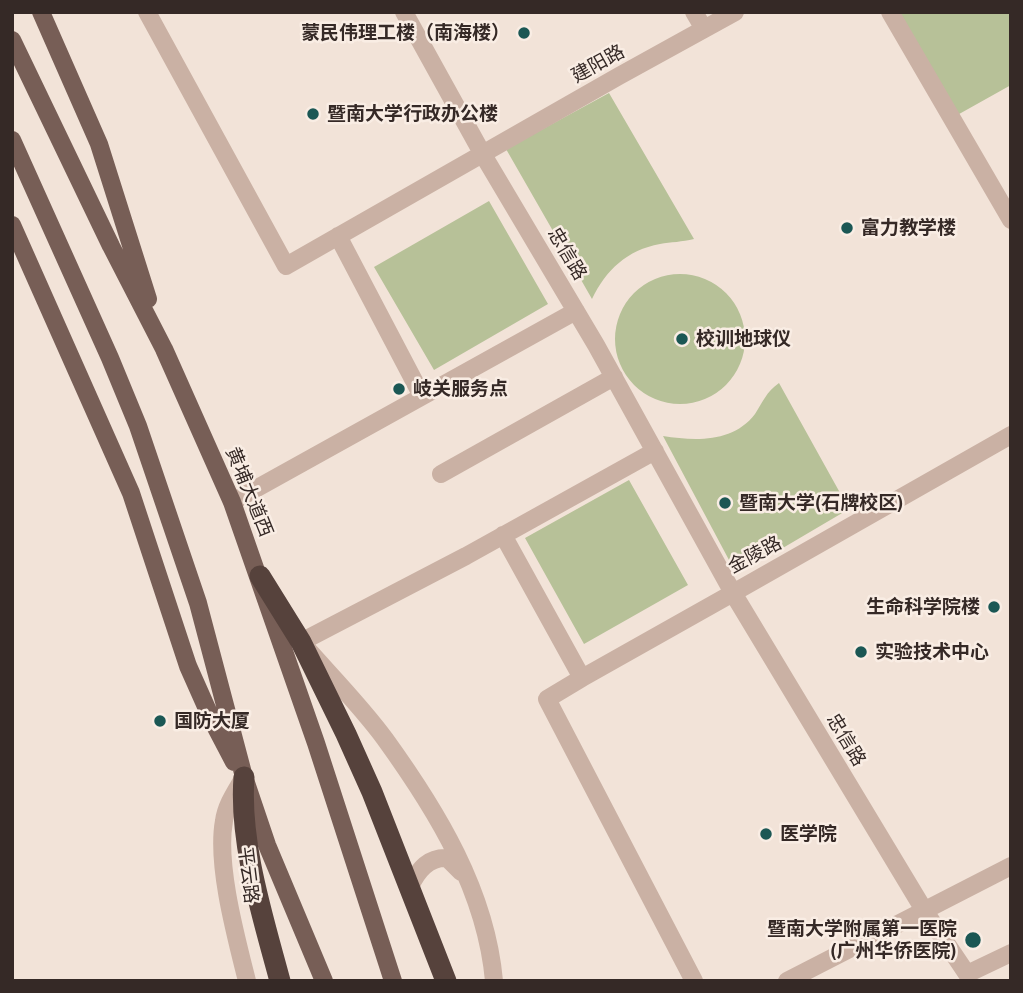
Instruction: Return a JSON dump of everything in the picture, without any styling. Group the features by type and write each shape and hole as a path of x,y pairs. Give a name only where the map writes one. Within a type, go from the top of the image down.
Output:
{"highway":[{"path":"260,576 301,642 372,792 446,981"},
{"path":"244,777 242,808 252,866 280,981"}],"main road":[{"path":"41,12 99,144 164,349"},
{"name":"黄埔大道西","path":"12,40 164,349 232,502 260,576 393,981"},
{"path":"12,140 138,426 198,603 244,777 267,845 324,981"},
{"path":"12,225 131,493 163,595 199,693 224,745 244,777"}],"street":[{"name":"建阳路","path":"147,12 286,266 735,12"},
{"name":"忠信路","path":"404,12 482,153 614,377"},
{"path":"694,12 704,29"},
{"path":"890,12 1011,220"},
{"path":"338,236 422,396"},
{"path":"232,502 576,311"},
{"path":"441,474 614,377"},
{"name":"金陵路","path":"614,377 733,593 1011,435"},
{"path":"494,981 484,919 451,842 384,737 301,642 654,451"},
{"path":"503,535 582,678"},
{"path":"694,981 547,699 733,593"},
{"name":"忠信路","path":"733,593 924,910 967,974 1011,953"},
{"name":"平云路","path":"244,777 224,818 222,838 228,895 247,981"},
{"path":"410,887 416,873 438,858 447,858 464,874"},
{"path":"787,981 1011,866"}],"green space":[{"path":"890,12 1011,12 1011,85 952,118"},
{"path":"609,93 694,239 648,247 628,256 611,270 592,299 506,149"},
{"path":"489,201 548,304 434,370 374,267"},
{"path":"680,274 705,279 726,293 740,314 745,339 740,364 726,385 705,399 680,404 655,399 634,385 620,364 615,339 620,314 634,293 655,279"},
{"path":"779,383 849,509 737,575 663,436 713,438 736,430 755,414"},
{"path":"629,480 688,585 584,644 525,538"}],"place":[{"name":"蒙民伟理工楼（南海楼）","path":"524,33"},
{"name":"暨南大学行政办公楼","path":"313,114"},
{"name":"富力教学楼","path":"847,228"},
{"name":"校训地球仪","path":"682,339"},
{"name":"岐关服务点","path":"399,389"},
{"name":"暨南大学(石牌校区)","path":"725,503"},
{"name":"生命科学院楼","path":"994,607"},
{"name":"实验技术中心","path":"861,652"},
{"name":"国防大厦","path":"160,721"},
{"name":"医学院","path":"766,834"},
{"name":"暨南大学附属第一医院 (广州华侨医院)","path":"973,940"}]}
